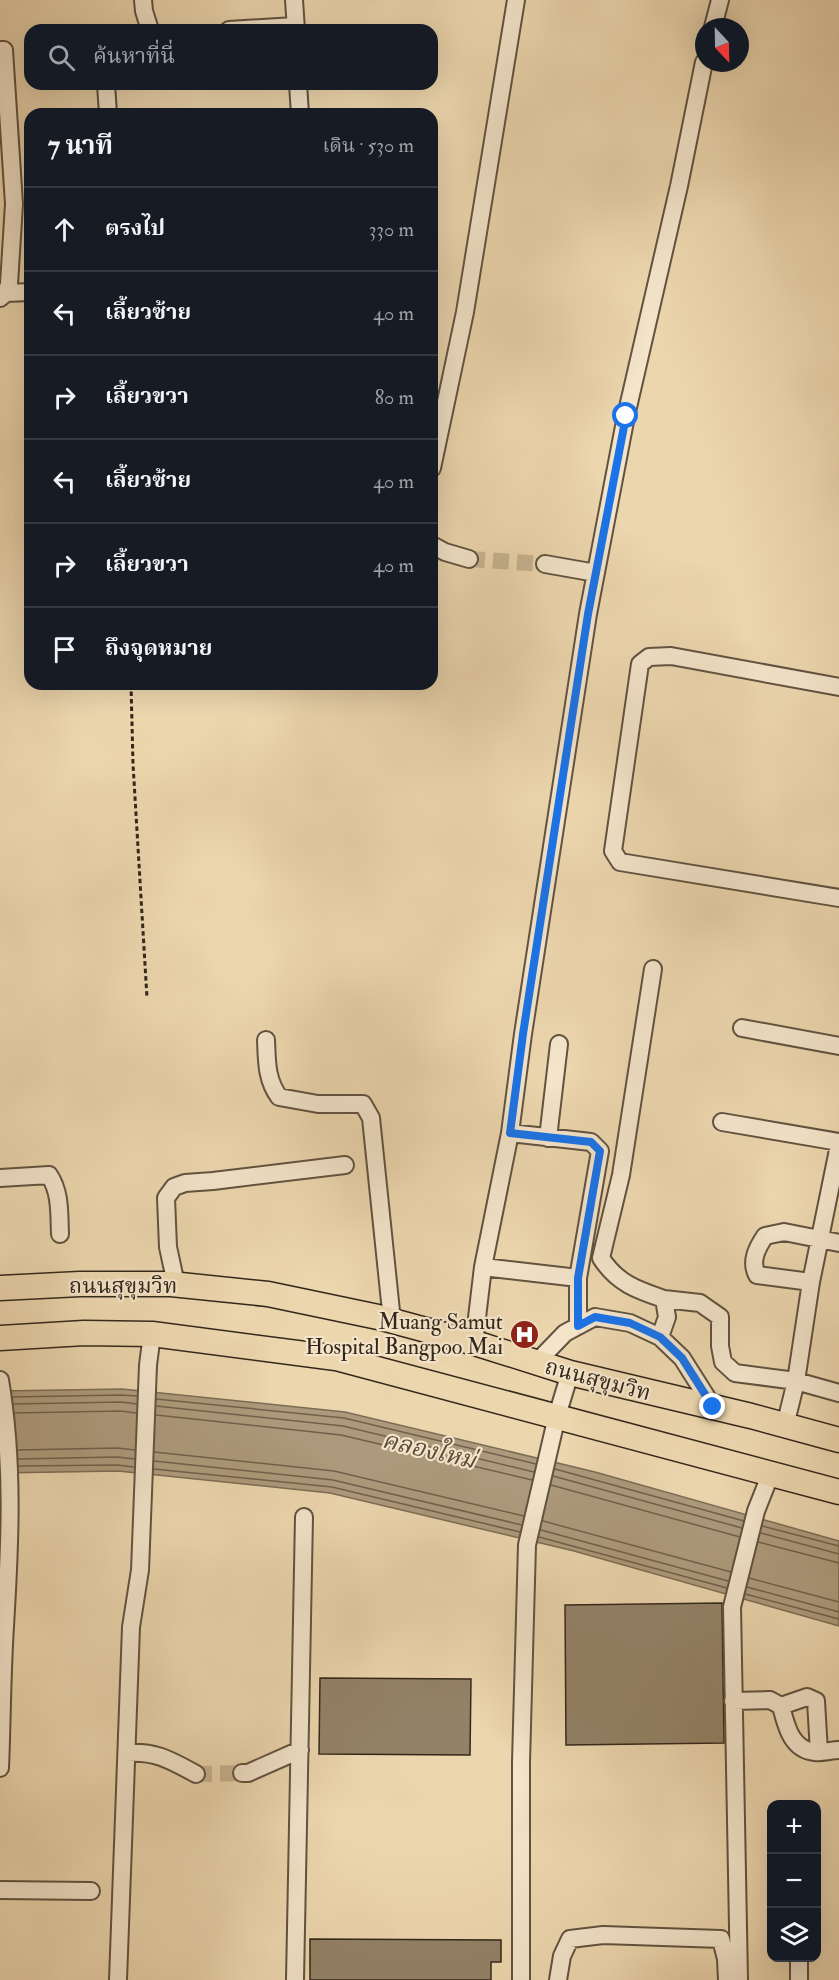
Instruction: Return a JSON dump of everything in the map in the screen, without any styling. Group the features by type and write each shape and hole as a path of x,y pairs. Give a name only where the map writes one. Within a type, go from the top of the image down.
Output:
{"highway":[{"name":"ถนนสุขุมวิท","path":"0,1288 80,1284 176,1284 268,1294 392,1321 474,1343 570,1373 839,1440"},
{"name":"ถนนสุขุมวิท","path":"0,1338 152,1334 336,1358 839,1492"}],"street":[{"path":"143,0 148,24"},
{"path":"294,0 295,24"},
{"path":"438,427 465,312 516,0"},
{"path":"715,18 720,0"},
{"path":"0,50 4,50 6,176 14,204 3,296 24,293"},
{"path":"474,1343 483,1268 510,1133 523,1034 588,614 626,416 679,186 702,72"},
{"path":"106,90 107,108"},
{"path":"298,90 300,108"},
{"path":"438,548 469,559"},
{"path":"545,564 596,573"},
{"path":"839,687 671,656 649,657 640,664 613,851 620,862 839,898"},
{"path":"653,969 621,1175 601,1258 610,1272 628,1285 664,1299 700,1303 720,1317 720,1346 723,1362 735,1373 796,1381 839,1393"},
{"path":"742,1028 839,1046"},
{"path":"266,1040 267,1069 271,1086 279,1097 318,1104 363,1104 371,1118 392,1321"},
{"path":"548,1138 559,1044"},
{"path":"722,1122 839,1144 819,1239 796,1381 786,1426"},
{"path":"510,1133 591,1142 600,1151 578,1278 578,1326"},
{"path":"176,1284 168,1247 166,1198 174,1187 185,1183 345,1165"},
{"path":"0,1178 49,1175 55,1184 58,1199 60,1234"},
{"path":"811,1282 757,1275 753,1267 757,1248 765,1236 784,1232 839,1243"},
{"path":"483,1268 578,1278"},
{"path":"660,1337 667,1317 664,1299"},
{"path":"536,1363 565,1333 595,1317 630,1323 660,1337 682,1358 713,1407"},
{"path":"118,1980 131,1627 141,1570 148,1365 152,1334"},
{"path":"521,1980 521,1762 527,1545 557,1416 570,1373"},
{"path":"0,1382 11,1485 5,1544 0,1768"},
{"path":"739,1980 732,1607 756,1511 771,1473"},
{"path":"295,1980 304,1517"},
{"path":"781,1706 807,1697 816,1701 819,1752"},
{"path":"733,1701 770,1700 781,1706 788,1734 797,1744 813,1752 839,1750"},
{"path":"243,1773 248,1773 300,1750"},
{"path":"127,1753 145,1752 159,1755 196,1774"},
{"path":"0,1890 91,1891"},
{"path":"558,1980 562,1956 570,1939 603,1935 722,1938 727,1980"},
{"path":"799,1962 799,1980"}],"path":[{"path":"131,690 133,764 147,998"}],"water":[{"name":"คลองใหม่","path":"122,1389 345,1412 595,1472 839,1541 839,1626 574,1551 330,1493 118,1471 0,1473 0,1391"}],"building":[{"path":"722,1603 724,1743 566,1745 565,1605"},
{"path":"320,1678 471,1679 470,1755 319,1754"},
{"path":"310,1939 501,1940 501,1962 491,1962 491,1980 310,1980"}],"tunnel":[{"path":"469,559 545,564"},
{"path":"196,1774 242,1773"}],"place":[{"name":"Muang Samut Hospital Bangpoo Mai","path":"524,1334"}],"route":[{"path":"626,416 588,614 523,1034 510,1133 591,1142 600,1151 578,1278 578,1326 595,1317 630,1323 660,1337 682,1358 713,1407"}]}
